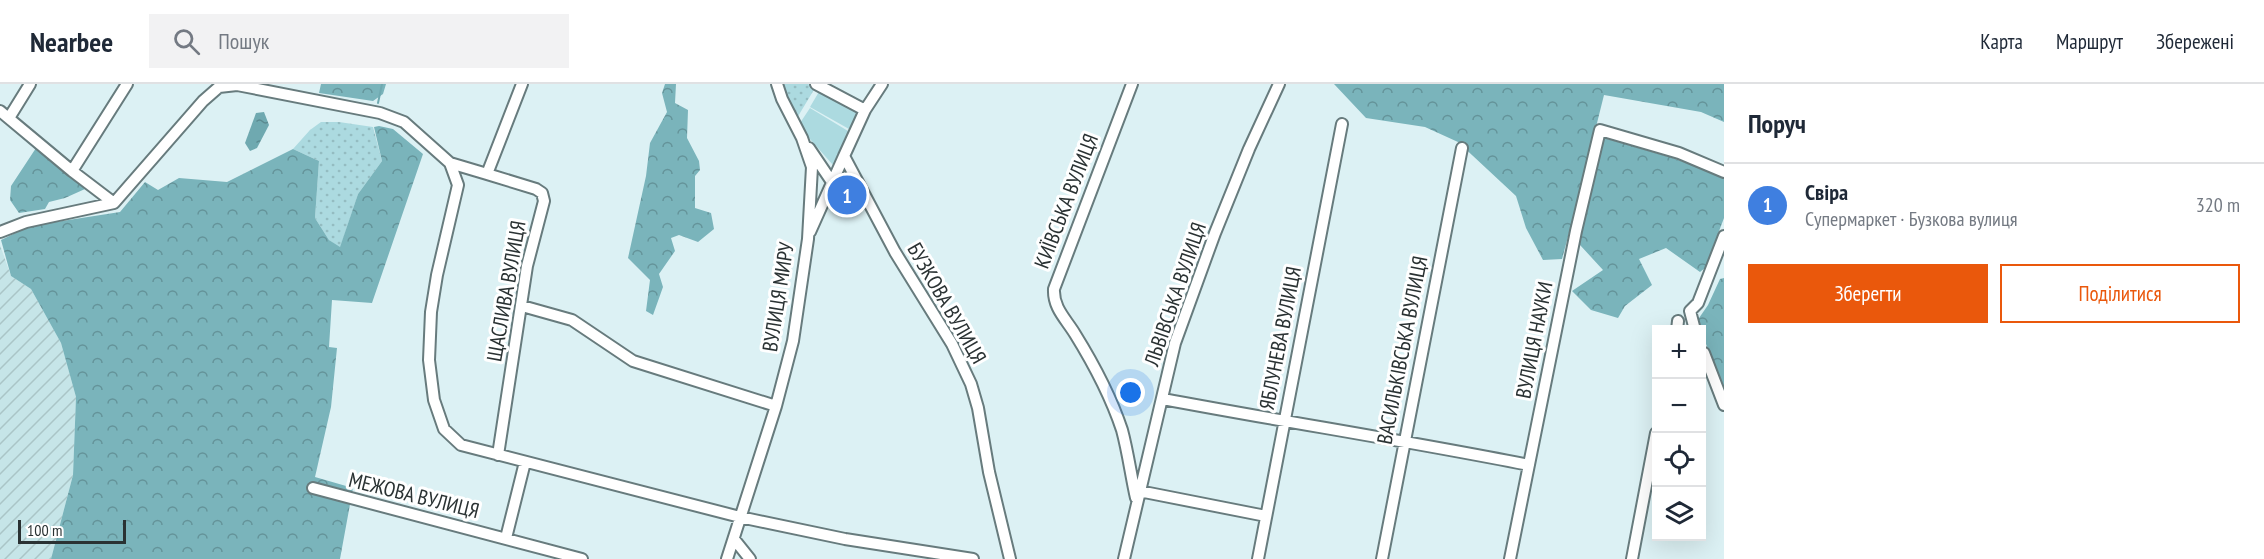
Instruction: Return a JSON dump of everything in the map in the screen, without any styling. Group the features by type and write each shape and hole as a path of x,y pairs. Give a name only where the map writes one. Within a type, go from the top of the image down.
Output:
{"street":[{"path":"9,118 30,84"},
{"path":"72,171 127,84"},
{"path":"487,174 522,84"},
{"name":"ВУЛИЦЯ МИРУ","path":"740,517 776,406 793,341 807,239 812,167 802,138 777,84"},
{"path":"816,84 865,110"},
{"path":"807,239 865,110 882,84"},
{"name":"КИЇВСЬКА ВУЛИЦЯ","path":"1132,84 1054,289 1056,306 1075,335 1106,392 1122,430 1138,496"},
{"name":"ЛЬВІВСЬКА ВУЛИЦЯ","path":"1124,559 1175,343 1249,149 1279,84"},
{"path":"0,232 26,222 114,203 203,101 219,87 237,85"},
{"name":"ЩАСЛИВА ВУЛИЦЯ","path":"237,85 255,85 380,113 404,122 450,163 536,189 542,193 544,201 527,266 498,454"},
{"path":"0,111 114,203"},
{"name":"ЯБЛУНЕВА ВУЛИЦЯ","path":"1258,559 1342,124"},
{"name":"ВУЛИЦЯ НАУКИ","path":"1510,559 1576,231 1600,130 1679,153 1724,172"},
{"path":"802,138 832,182"},
{"name":"ВАСИЛЬКІВСЬКА ВУЛИЦЯ","path":"1382,559 1462,148"},
{"name":"БУЗКОВА ВУЛИЦЯ","path":"844,156 895,252 952,344 970,384 978,408 989,472 1010,559"},
{"path":"450,163 458,185 431,312 429,360 434,400 444,429 461,445 740,517 845,539 966,559"},
{"path":"832,182 857,183"},
{"path":"1694,325 1690,311 1698,303 1721,253 1724,236"},
{"path":"522,306 572,320 633,361 776,406"},
{"path":"1706,360 1724,405"},
{"path":"1163,399 1404,440 1529,465"},
{"path":"1632,559 1652,454"},
{"path":"506,538 525,462"},
{"name":"МЕЖОВА ВУЛИЦЯ","path":"313,488 582,559"},
{"path":"1138,496 1266,516"},
{"path":"727,559 740,517"},
{"path":"734,539 750,559"}],"shaded area":[{"path":"783,84 808,84 815,88 797,118 790,106"},
{"path":"820,90 859,112 849,129 810,107"},
{"path":"810,108 848,131 833,165 809,138 800,123"},
{"path":"321,122 373,127 382,161 358,194 340,248 329,240 315,218 319,161 293,149 310,130"},
{"path":"0,245 11,276 31,289 61,343 76,397 73,475 51,559 0,559"}],"green space":[{"path":"321,84 386,84 383,94 373,101 319,93"},
{"path":"665,84 676,84 675,103 688,110 687,138 699,161 700,170 695,176 695,208 711,213 714,229 698,242 679,235 671,238 675,251 659,274 663,287 653,315 646,311 650,280 628,258 646,176 650,143 667,112 662,93"},
{"path":"1334,84 1724,84 1724,122 1701,112 1604,95 1594,135 1673,158 1724,177 1724,218 1705,268 1700,272 1666,248 1639,259 1652,285 1625,306 1618,318 1591,310 1572,291 1603,270 1569,233 1562,259 1543,260 1526,228 1516,196 1458,142 1425,127 1366,118"},
{"path":"374,127 393,129 423,154 372,303 332,300 329,347 337,348 331,407 315,477 353,488 340,559 51,559 73,475 76,397 61,343 31,289 11,276 1,240 30,226 120,212 145,182 158,190 179,178 227,182 293,149 319,161 315,218 329,240 340,247 358,194 382,161"},
{"path":"36,148 85,189 49,202 45,209 19,213 10,200 11,186"},
{"path":"1724,278 1724,390 1706,344 1706,325 1699,325 1697,321 1708,305 1720,279"}],"water":[{"path":"264,112 269,125 257,148 250,151 245,143 256,113"}],"waterway":[{"path":"378,103 382,84"}],"place":[{"name":"Свіра","path":"847,195"}]}
